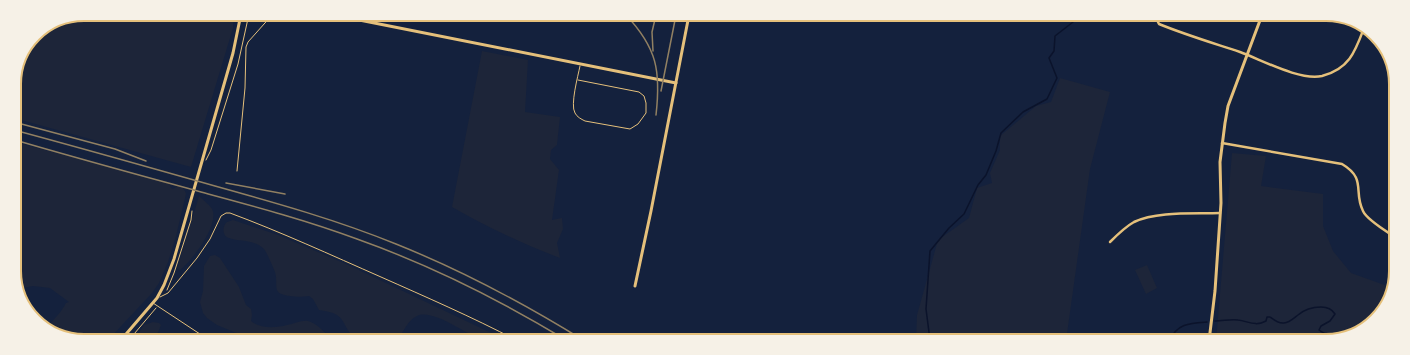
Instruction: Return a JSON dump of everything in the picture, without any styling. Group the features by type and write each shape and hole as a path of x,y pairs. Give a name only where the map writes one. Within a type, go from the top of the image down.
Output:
{"street":[{"path":"126,334 157,298 164,285 174,259 235,47 240,21"},
{"path":"365,21 676,83"},
{"path":"635,286 688,21"},
{"path":"1158,21 1159,24 1288,71 1310,77 1320,76 1335,71 1352,58 1362,33"},
{"path":"1210,334 1215,291 1221,203 1220,162 1222,143 1228,106 1260,21"},
{"path":"1222,143 1342,164 1355,174 1358,182 1362,210 1365,215 1389,233"},
{"path":"1110,242 1133,223 1154,215 1220,213"}],"lane":[{"path":"237,171 245,88 246,47 253,35 266,21"},
{"path":"578,80 639,92 644,96 646,113 638,124 630,129 585,121 579,118 574,112 573,105 580,63"},
{"path":"157,298 168,293 197,258 210,239 221,216 230,213 260,224 328,254 504,334"},
{"path":"152,303 200,334"}],"path":[{"path":"206,162 238,64 247,21"},
{"path":"134,334 157,306"}],"shaded area":[{"path":"234,21 233,28 191,167 21,120 21,80 23,67 27,56 34,45 52,29 71,22"},
{"path":"482,51 528,60 525,112 560,117 557,145 551,150 550,159 559,170 552,220 562,218 563,229 557,243 560,258 505,235 452,207"},
{"path":"1060,78 1110,92 1090,169 1067,334 916,334 917,315 938,240 969,218 977,188 992,183 990,173 1000,150 1000,136 1036,106 1051,102"},
{"path":"21,144 169,183 173,189 178,186 185,191 186,194 176,236 168,262 159,283 152,293 114,334 71,333 56,328 50,324 60,313 66,303 69,302 50,288 33,286 23,288 22,284"},
{"path":"1232,153 1266,156 1261,186 1323,194 1323,226 1333,251 1351,273 1387,286 1381,303 1376,310 1361,323 1343,332 1330,334 1217,334"},
{"path":"199,196 212,209 212,224 209,233 198,251 180,270 177,269"},
{"path":"233,220 278,235 346,264 493,334 470,334 440,318 423,314 411,320 401,334 350,334 337,315 319,310 313,299 309,296 295,297 280,293 276,288 275,272 264,249 247,241 227,237 224,233 224,226 227,222"},
{"path":"215,255 220,258 239,287 246,305 251,309 251,321 255,324 263,327 273,327 308,321 318,326 326,334 239,334 217,325 203,313 200,302 203,291 204,266 210,256"},
{"path":"1147,265 1157,288 1146,294 1135,270"},
{"path":"153,322 161,325 157,334 138,334 144,325"}],"waterway":[{"path":"929,334 926,309 930,251 949,228 964,214 978,185 986,175 996,151 1001,133 1023,112 1047,99 1057,78 1049,58 1054,51 1055,36 1074,21"},
{"path":"1215,321 1235,320 1258,324 1266,321 1267,317 1270,317 1278,322 1286,323 1306,310 1315,307 1323,307 1331,310 1335,314 1330,321 1321,326 1319,330 1327,334"},
{"path":"1174,334 1180,327 1185,325 1207,322"}],"railway":[{"path":"631,21 644,38 654,61 658,85 656,115"},
{"path":"653,51 652,32 655,21"},
{"path":"661,91 675,21"},
{"path":"21,124 115,149 146,161"},
{"path":"21,132 284,205 374,235 468,276 515,300 573,334"},
{"path":"21,142 279,214 357,239 411,260 464,284 556,334"},
{"path":"226,183 285,194"}]}
